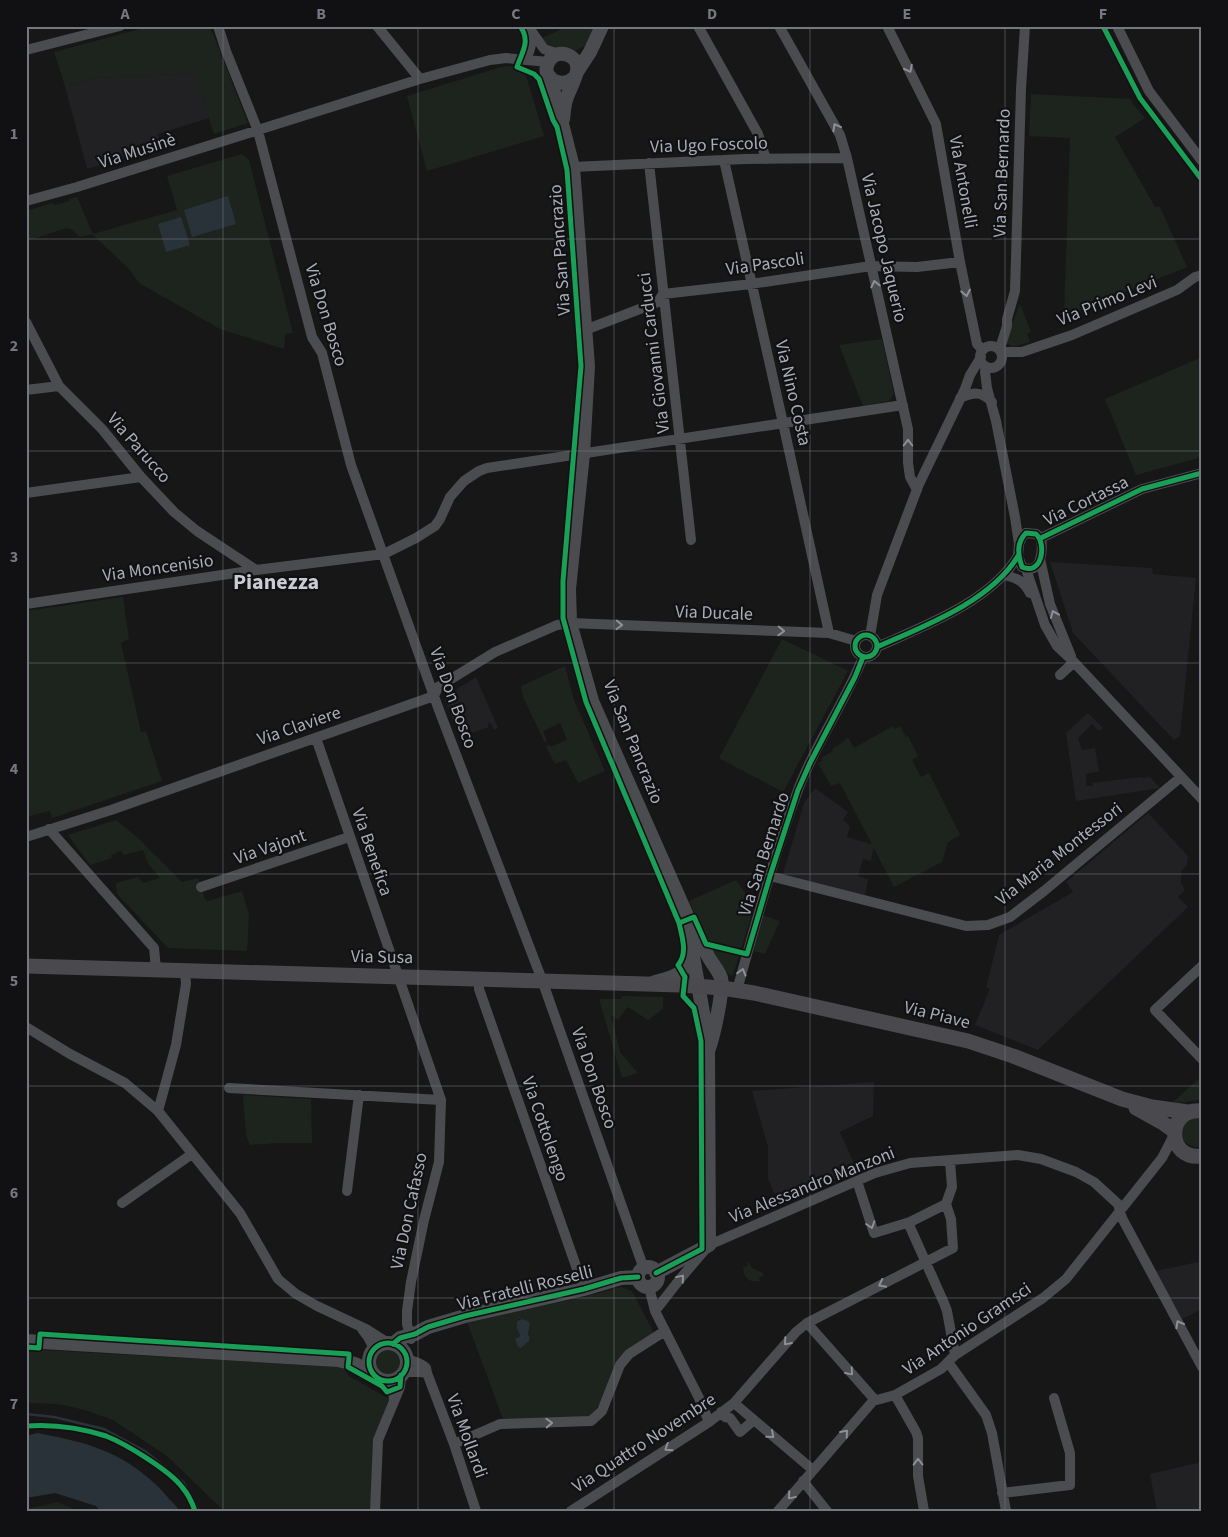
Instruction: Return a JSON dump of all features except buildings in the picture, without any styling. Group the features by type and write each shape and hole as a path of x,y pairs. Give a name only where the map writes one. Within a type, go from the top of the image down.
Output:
{"main road":[{"name":"Via Susa","path":"26,966 542,980 700,986 730,989"},
{"name":"Via Piave","path":"730,989 968,1041 1013,1056 1122,1099 1152,1107 1197,1111"},
{"name":"Via Piave","path":"1122,1099 1163,1123 1174,1133"},
{"path":"1197,1111 1180,1118 1174,1133 1178,1147 1182,1151 1200,1158"}],"street":[{"path":"26,50 120,26"},
{"path":"218,26 258,130"},
{"path":"376,26 420,79"},
{"path":"698,26 758,134 766,159"},
{"name":"Via Jacopo Jaquerio","path":"779,26 840,135 847,158 908,429 910,476 917,490"},
{"name":"Via Antonelli","path":"886,26 936,124 960,262 977,344 988,360"},
{"name":"Via San Bernardo","path":"988,360 1002,360 1001,345 1015,291 1021,89 1025,26"},
{"path":"1117,26 1149,91 1202,161"},
{"path":"522,59 531,48 532,40 529,28"},
{"path":"529,28 553,63 558,83 562,84 571,81 576,75 578,68 575,60 553,63"},
{"path":"553,63 585,45 600,29"},
{"name":"Via San Pancrazio","path":"563,125 565,102 576,75 590,52 600,29"},
{"name":"Via Musinè","path":"26,201 77,187 420,79 490,60 506,58 553,63"},
{"name":"Via San Pancrazio","path":"553,63 559,118 563,125 573,167 588,366 583,454 569,589 570,624 592,701 689,920"},
{"name":"Via Don Bosco","path":"258,130 312,337 322,353 351,465 434,696 542,980 646,1273"},
{"name":"Via Ugo Foscolo","path":"573,167 745,158 847,158"},
{"name":"Via Nino Costa","path":"724,160 829,633"},
{"name":"Via Giovanni Carducci","path":"649,163 691,540"},
{"name":"Via Pascoli","path":"585,330 658,302 663,294 751,284 871,266 917,266 960,262"},
{"name":"Via Primo Levi","path":"1001,352 1022,352 1072,335 1177,290 1202,274"},
{"name":"Via San Bernardo","path":"870,636 876,595 917,490 963,394 970,375 988,360 993,341 1001,325 1007,319"},
{"name":"Via Parucco","path":"26,322 59,386 102,429 141,477 174,512 197,531 256,570"},
{"name":"Via Primo Levi","path":"988,360 1018,356 1022,352"},
{"path":"988,360 985,372 987,388 992,402 1016,517 1019,544 1018,556 1012,566 998,581"},
{"path":"26,390 59,386"},
{"path":"963,394 978,393 986,396 992,402"},
{"name":"Via Moncenisio","path":"26,604 256,570 384,554 435,526 450,497 458,487 479,471 487,468 903,405"},
{"name":"Via Cortassa","path":"1019,544 1026,533 1038,536 1142,489 1202,473"},
{"path":"26,493 141,477"},
{"path":"1016,517 1038,536 1040,560 1050,604 1073,661"},
{"path":"1018,556 1045,625 1056,646 1073,661 1202,799"},
{"path":"877,647 875,640 870,636 861,637 855,644 856,651 863,657 870,656 877,647 950,614 998,581 1024,568 1032,569 1037,566 1040,560"},
{"path":"1008,576 1023,582 1039,608"},
{"name":"Via Ducale","path":"570,624 829,633 856,641"},
{"name":"Via Claviere","path":"26,836 111,810 434,696 438,687 495,652 557,625 570,624"},
{"name":"Via San Bernardo","path":"730,989 798,790 810,763 855,678 863,657"},
{"path":"1060,675 1073,661"},
{"name":"Via Benefica","path":"316,738 397,976"},
{"name":"Via Maria Montessori","path":"770,876 966,926 988,926 1010,917 1044,891 1181,777"},
{"path":"49,829 154,948 156,969"},
{"name":"Via Vajont","path":"201,887 349,837"},
{"path":"655,1311 706,1247 708,1051 700,986 688,930 689,920"},
{"path":"689,920 695,927 711,968 710,978 706,984 700,986"},
{"path":"648,984 677,975 685,969 690,960 692,944"},
{"path":"708,1051 730,989 709,959"},
{"path":"1202,966 1155,1010 1202,1059"},
{"path":"158,1111 176,1045 186,984 186,971"},
{"name":"Via Don Cafasso","path":"397,976 441,1100 439,1162 424,1220 407,1311 412,1336"},
{"name":"Via Cottolengo","path":"479,978 479,989 584,1289"},
{"path":"26,1027 70,1054 125,1083 158,1111 240,1213 278,1279 296,1294 317,1306 398,1346 401,1368"},
{"path":"228,1088 441,1100"},
{"path":"347,1191 359,1095"},
{"name":"Via Antonio Gramsci","path":"875,1400 895,1395 941,1368 1043,1298 1066,1279 1162,1158 1174,1133"},
{"path":"1162,1158 1182,1151"},
{"path":"122,1203 192,1154"},
{"name":"Via Alessandro Manzoni","path":"706,1247 857,1180 893,1167 910,1163 1018,1155 1041,1159 1076,1172 1094,1182 1118,1204 1122,1218 1202,1367"},
{"path":"857,1180 874,1233 910,1222 946,1204 952,1187 950,1161"},
{"name":"Via Quattro Novembre","path":"571,1511 709,1422 727,1408 796,1332 807,1323 953,1248 951,1219 946,1204"},
{"path":"910,1222 910,1227 947,1311 952,1359 986,1415 992,1433 1006,1511"},
{"name":"Via Fratelli Rosselli","path":"391,1344 400,1338 412,1336 428,1327 465,1316 646,1273 706,1247"},
{"path":"646,1273 657,1282 649,1287 655,1311 699,1398 709,1422"},
{"path":"778,1511 875,1400 807,1323"},
{"path":"358,1325 368,1337 373,1350 369,1364 371,1372"},
{"path":"454,1444 500,1424 591,1421 602,1411 620,1364 629,1354 665,1331"},
{"path":"375,1511 378,1440 394,1400 392,1389 412,1336"},
{"path":"26,1341 338,1360 355,1364 371,1372 378,1379 401,1368"},
{"path":"338,1360 373,1350 381,1344 391,1344"},
{"name":"Via Mollardi","path":"401,1368 426,1373 454,1444 476,1511"},
{"path":"895,1395 918,1438 918,1476 924,1511"},
{"path":"699,1398 711,1408 727,1408 754,1420 813,1470"},
{"path":"1002,1493 1070,1485 1070,1453 1054,1398"},
{"path":"727,1408 725,1416 730,1418 740,1432 754,1420"},
{"path":"803,1481 827,1511"}],"shaded area":[{"path":"151,26 208,26 213,34 248,123 214,134 194,73 96,78 65,86 54,52"},
{"path":"568,26 602,26 586,45 569,53 557,51 538,40"},
{"path":"507,66 517,67 525,72 544,136 427,171 407,96"},
{"path":"194,73 209,118 158,134 161,147 87,169 65,86 96,78"},
{"path":"1031,94 1131,99 1145,118 1115,137 1155,207 1160,207 1187,267 1064,317 1070,138 1029,136"},
{"path":"242,154 249,160 293,333 285,334 284,349 220,329 139,283 128,268 92,234 80,237 73,230 67,228 26,241 26,211 52,203 54,205 70,201 69,199 77,197 93,234 177,210 167,176"},
{"path":"228,196 236,224 192,237 184,210"},
{"path":"181,217 190,245 166,252 158,224"},
{"path":"1020,304 1031,332 1027,334 1030,342 1013,347 1005,341"},
{"path":"882,339 894,394 889,401 863,406 839,345"},
{"path":"1202,357 1202,457 1136,475 1105,399"},
{"path":"1050,562 1152,568 1153,574 1196,578 1180,736 1174,740 1073,633"},
{"path":"123,597 129,639 121,643 141,732 146,731 162,781 52,818 50,811 26,817 26,611"},
{"path":"782,639 848,671 783,792 719,758"},
{"path":"565,666 574,700 605,771 578,783 566,760 555,764 546,746 549,745 550,747 567,740 560,723 543,731 547,741 545,743 523,697 521,686"},
{"path":"476,677 498,728 494,730 491,724 488,723 489,727 472,733 466,720 454,724 444,697"},
{"path":"1088,713 1103,728 1099,731 1092,724 1078,738 1082,750 1095,748 1099,771 1086,774 1086,786 1093,786 1092,783 1150,777 1160,788 1076,801 1066,733"},
{"path":"893,726 895,729 900,726 906,737 908,736 918,756 912,760 921,777 929,773 960,835 948,842 942,862 894,887 840,783 831,786 818,763 822,761 821,758 833,751 832,749 848,737 854,748"},
{"path":"815,788 848,812 843,820 850,826 847,837 874,845 871,861 863,859 858,876 868,879 865,896 783,874 804,803"},
{"path":"1148,813 1188,856 1187,865 1182,870 1181,876 1181,883 1185,890 1178,897 1188,907 1038,1050 975,1025 990,989 986,988 999,935 1073,892 1066,882"},
{"path":"116,820 138,838 182,882 198,878 205,899 208,901 242,891 249,915 247,951 168,948 117,894 116,883 138,877 143,883 160,878 149,865 143,850 123,855 121,851 111,855 112,858 90,865 68,835"},
{"path":"736,880 746,894 757,898 733,975 731,976 724,970 712,952 689,901"},
{"path":"759,914 780,921 765,954 754,951"},
{"path":"622,996 663,997 663,1009 648,1020 628,1007 618,1020 611,1015 620,1052 638,1073 622,1078 599,999 621,999"},
{"path":"1202,1076 1202,1100 1173,1102"},
{"path":"874,1082 873,1116 840,1132 857,1170 779,1204 768,1179 768,1147 752,1091"},
{"path":"243,1095 311,1099 312,1143 250,1145 246,1135"},
{"path":"1193,1118 1202,1118 1202,1147 1188,1144 1183,1138 1182,1130 1184,1125"},
{"path":"748,1261 752,1268 762,1272 764,1275 759,1278 760,1281 750,1280 744,1274 743,1267 747,1267"},
{"path":"1202,1261 1202,1309 1182,1319 1156,1271"},
{"path":"621,1287 632,1291 655,1335 628,1351 602,1401 589,1419 503,1419 467,1322 584,1297","holes":["520,1319 529,1322 528,1333 530,1340 521,1348 518,1347 516,1338 520,1336 517,1321"]},
{"path":"522,1319 530,1323 528,1334 530,1338 521,1348 518,1347 515,1339 520,1336 517,1321"},
{"path":"26,1349 343,1367 349,1376 391,1400 373,1442 371,1511 226,1511 167,1456 113,1420 85,1410 58,1404 26,1403"},
{"path":"388,1349 397,1353 401,1362 397,1371 388,1375 379,1371 375,1362 379,1353"},
{"path":"37,1433 95,1447 121,1459 155,1484 177,1507 178,1511 100,1511 96,1506 55,1493 26,1498 26,1436"},
{"path":"1202,1462 1202,1511 1157,1511 1150,1474"},
{"path":"58,1502 78,1511 26,1511 26,1509"}],"waterway":[{"path":"26,1414 54,1417 104,1429 145,1451 184,1483 199,1511"}],"cycle path":[{"path":"520,26 525,42 517,67 534,74 539,79 557,127 567,170 581,366 563,581 563,618 586,702 679,923 684,950 678,965 685,977 683,996 694,1008 701,1041 702,1249 656,1273"},
{"path":"1103,26 1140,98 1202,180"},
{"path":"1041,538 1142,489 1202,473"},
{"path":"1026,533 1036,534 1042,551 1038,563 1029,569 1022,567 1019,554 1019,545 1026,533"},
{"path":"877,647 955,611 991,587 1018,556"},
{"path":"866,635 874,638 877,646 874,654 866,657 858,654 855,646 858,638 866,635"},
{"path":"679,923 694,917 706,944 747,954 798,790 855,677 863,657"},
{"path":"393,1344 400,1338 415,1334 428,1327 465,1316 584,1289 621,1278 638,1277"},
{"path":"26,1347 39,1348 40,1334 349,1354 349,1357"},
{"path":"388,1343 401,1349 407,1362 401,1375 388,1381 375,1375 369,1362 375,1349 388,1343"},
{"path":"349,1357 348,1367 382,1386 387,1392 400,1387 401,1375"},
{"path":"26,1426 57,1426 77,1429 96,1433 114,1440 147,1458 176,1480 188,1495 195,1511"}],"district":[{"name":"Pianezza","path":"276,582"}]}
